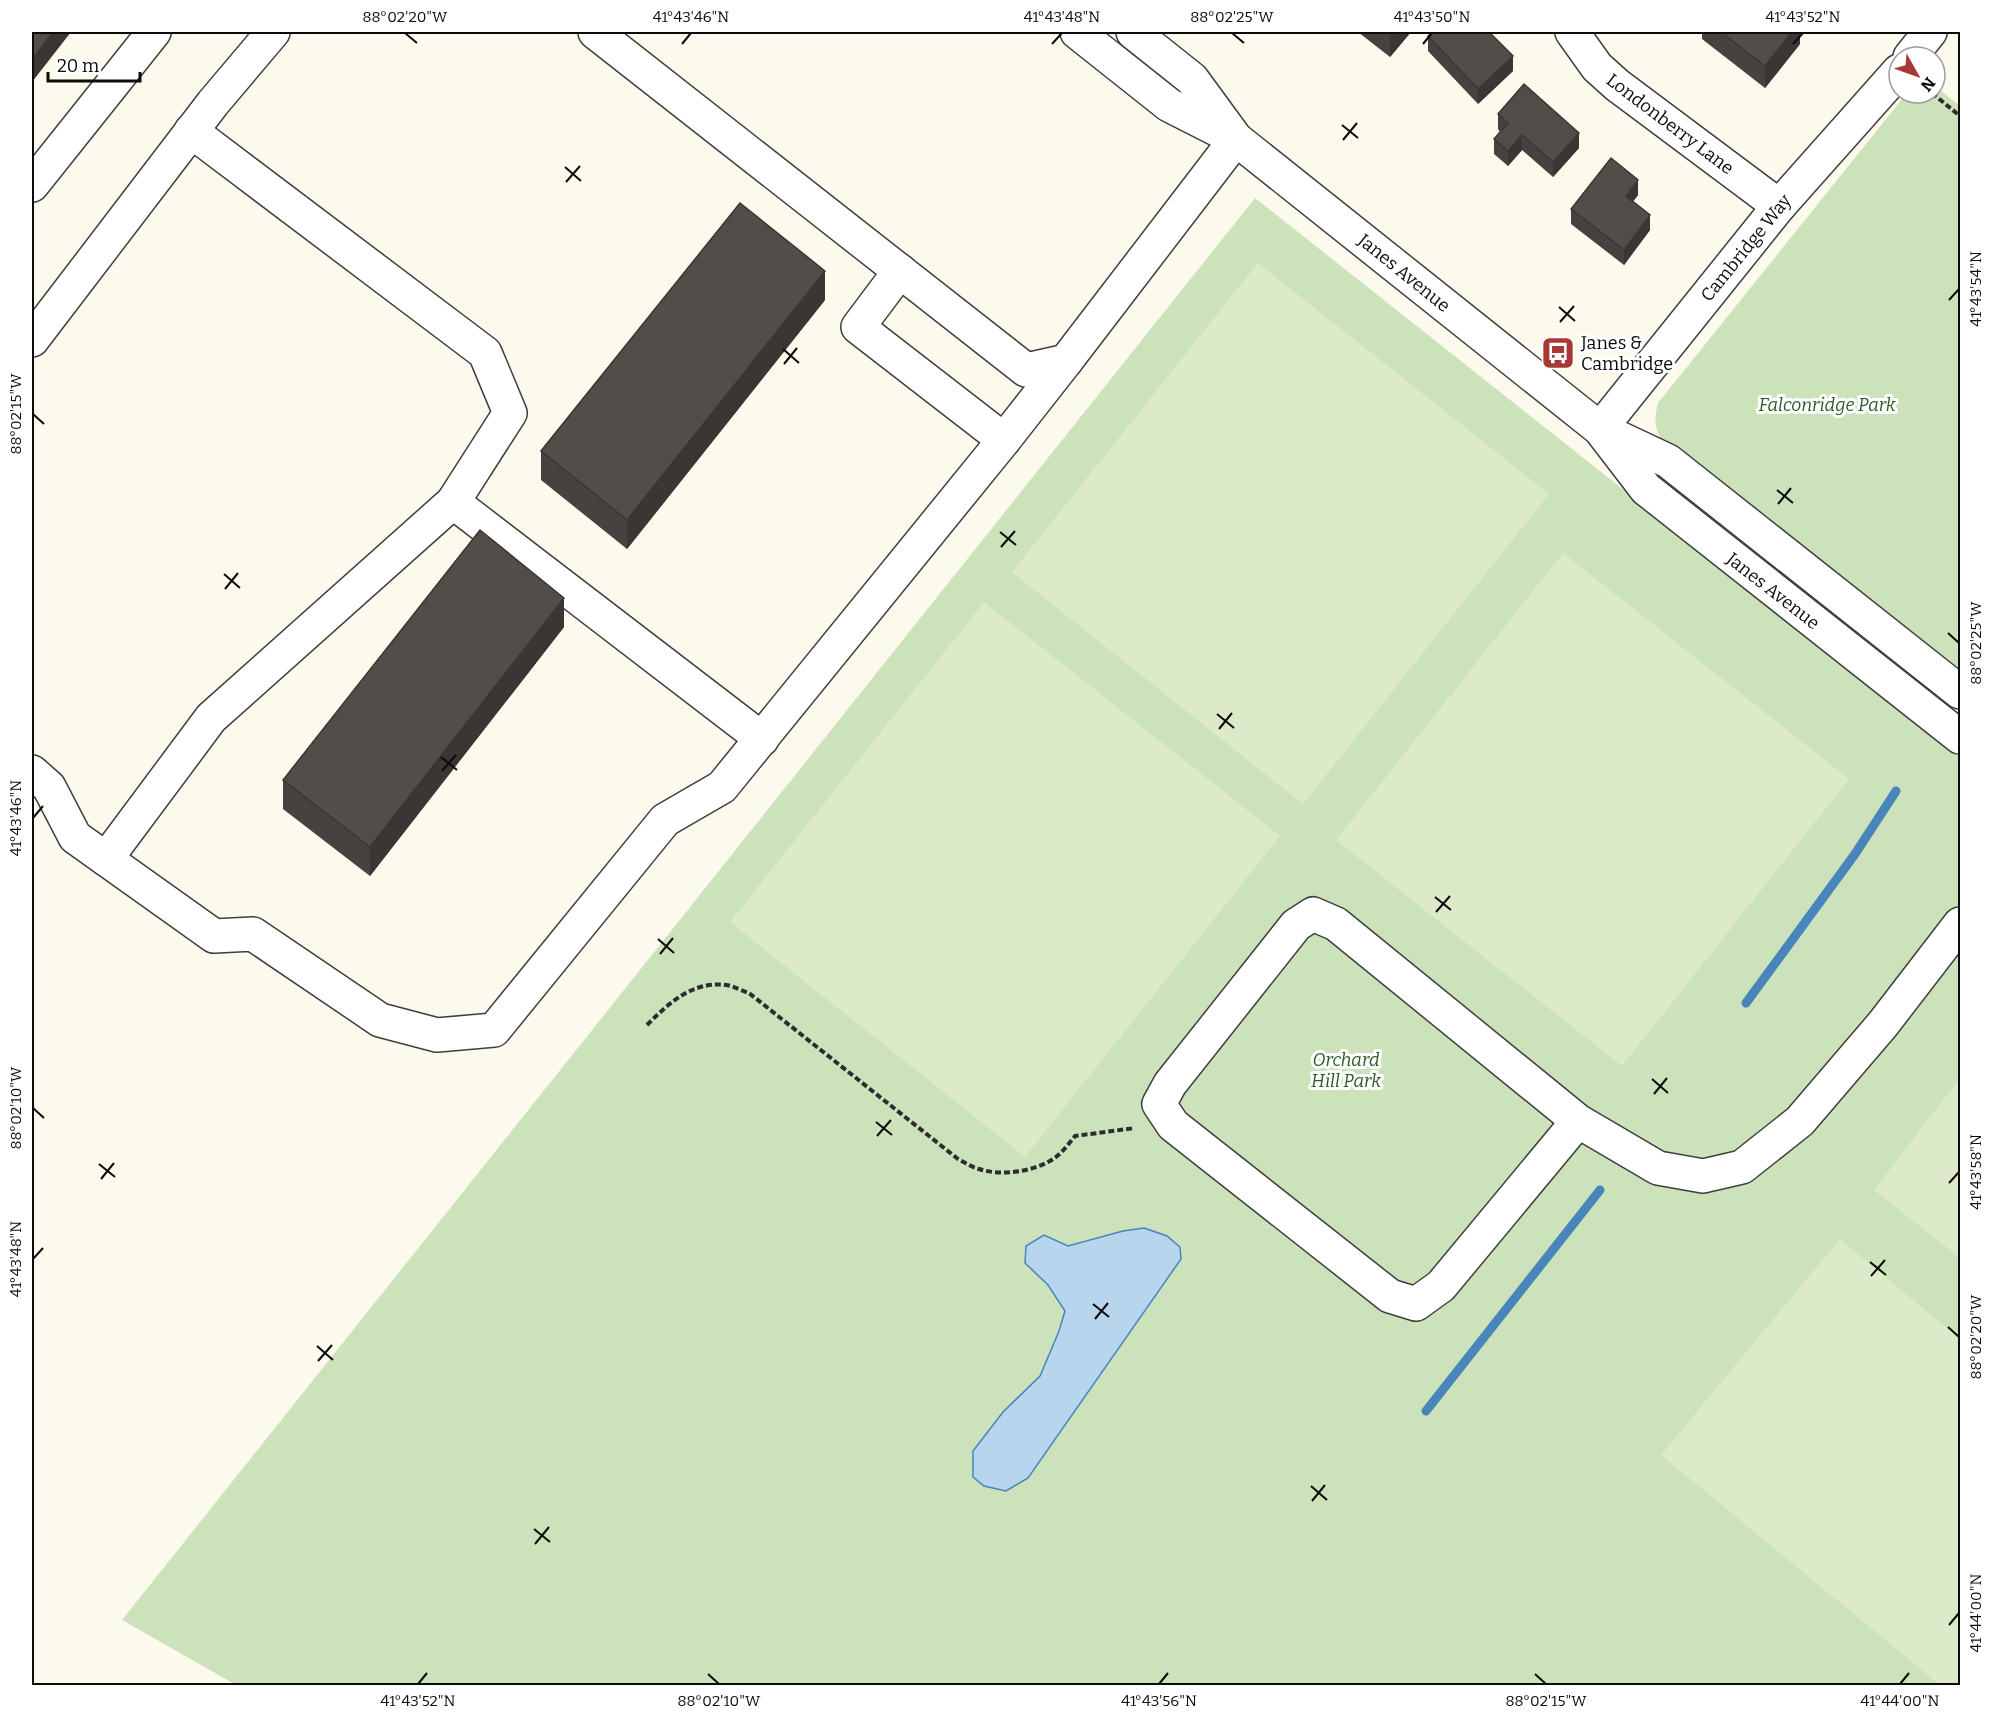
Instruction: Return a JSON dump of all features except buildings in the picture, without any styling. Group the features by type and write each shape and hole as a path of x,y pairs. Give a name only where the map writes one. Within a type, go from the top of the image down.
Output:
{"street":[{"path":"32,185 154,32"},
{"path":"32,340 191,131 273,32"},
{"path":"595,32 1026,370 1066,361"},
{"name":"Janes Avenue","path":"1077,32 1169,105 1236,139 1600,429 1668,461 1960,692"},
{"name":"Janes Avenue","path":"1133,32 1192,79 1236,139"},
{"name":"Londonberry Lane","path":"1572,32 1597,67 1617,85 1779,206"},
{"path":"1920,45 1930,32"},
{"name":"Cambridge Way","path":"1600,429 1779,206 1887,84"},
{"path":"106,859 211,718 453,502 510,413 485,353 191,131"},
{"path":"32,772 49,787 75,837 214,936 253,934 380,1020 437,1035 494,1030 665,820 722,787 762,739 1004,440 1236,139"},
{"path":"900,271 858,327 1004,440"},
{"name":"Janes Avenue","path":"1600,429 1646,489 1960,737"},
{"path":"453,502 762,739"},
{"path":"1578,1121 1441,1286 1416,1304 1389,1296 1173,1125 1159,1104 1170,1084 1296,925 1314,914 1336,924 1578,1121 1658,1168 1703,1176 1743,1167 1800,1121 1883,1024 1960,924"}],"path":[{"path":"1947,105 1960,116"},
{"path":"647,1025 683,993 704,986 727,985 749,993 958,1159 980,1169 1004,1172 1028,1169 1049,1162 1064,1151 1075,1136 1139,1127"}],"green space":[{"name":"Falconridge Park","path":"1947,96 1960,106 1960,678 1666,448 1655,422 1658,403 1897,105 1947,105"},
{"name":"Orchard Hill Park","path":"1255,198 1960,756 1960,1685 238,1686 122,1620"},
{"path":"1258,263 1549,494 1303,804 1012,572"},
{"path":"1563,553 1849,779 1622,1066 1336,840"},
{"path":"984,602 1280,836 1025,1157 730,922"},
{"path":"1960,1078 1960,1258 1874,1190"},
{"path":"1840,1239 1960,1339 1960,1685 1940,1685 1661,1455"}],"water":[{"path":"1144,1228 1167,1236 1180,1247 1181,1259 1028,1478 1006,1491 984,1486 973,1477 973,1451 1003,1412 1040,1376 1065,1311 1048,1285 1025,1263 1026,1246 1044,1235 1068,1246 1123,1231"}],"waterway":[{"path":"1746,1003 1855,854 1896,791"},
{"path":"1426,1411 1600,1190"}],"place":[{"name":"Janes & Cambridge","path":"1558,353"}]}
